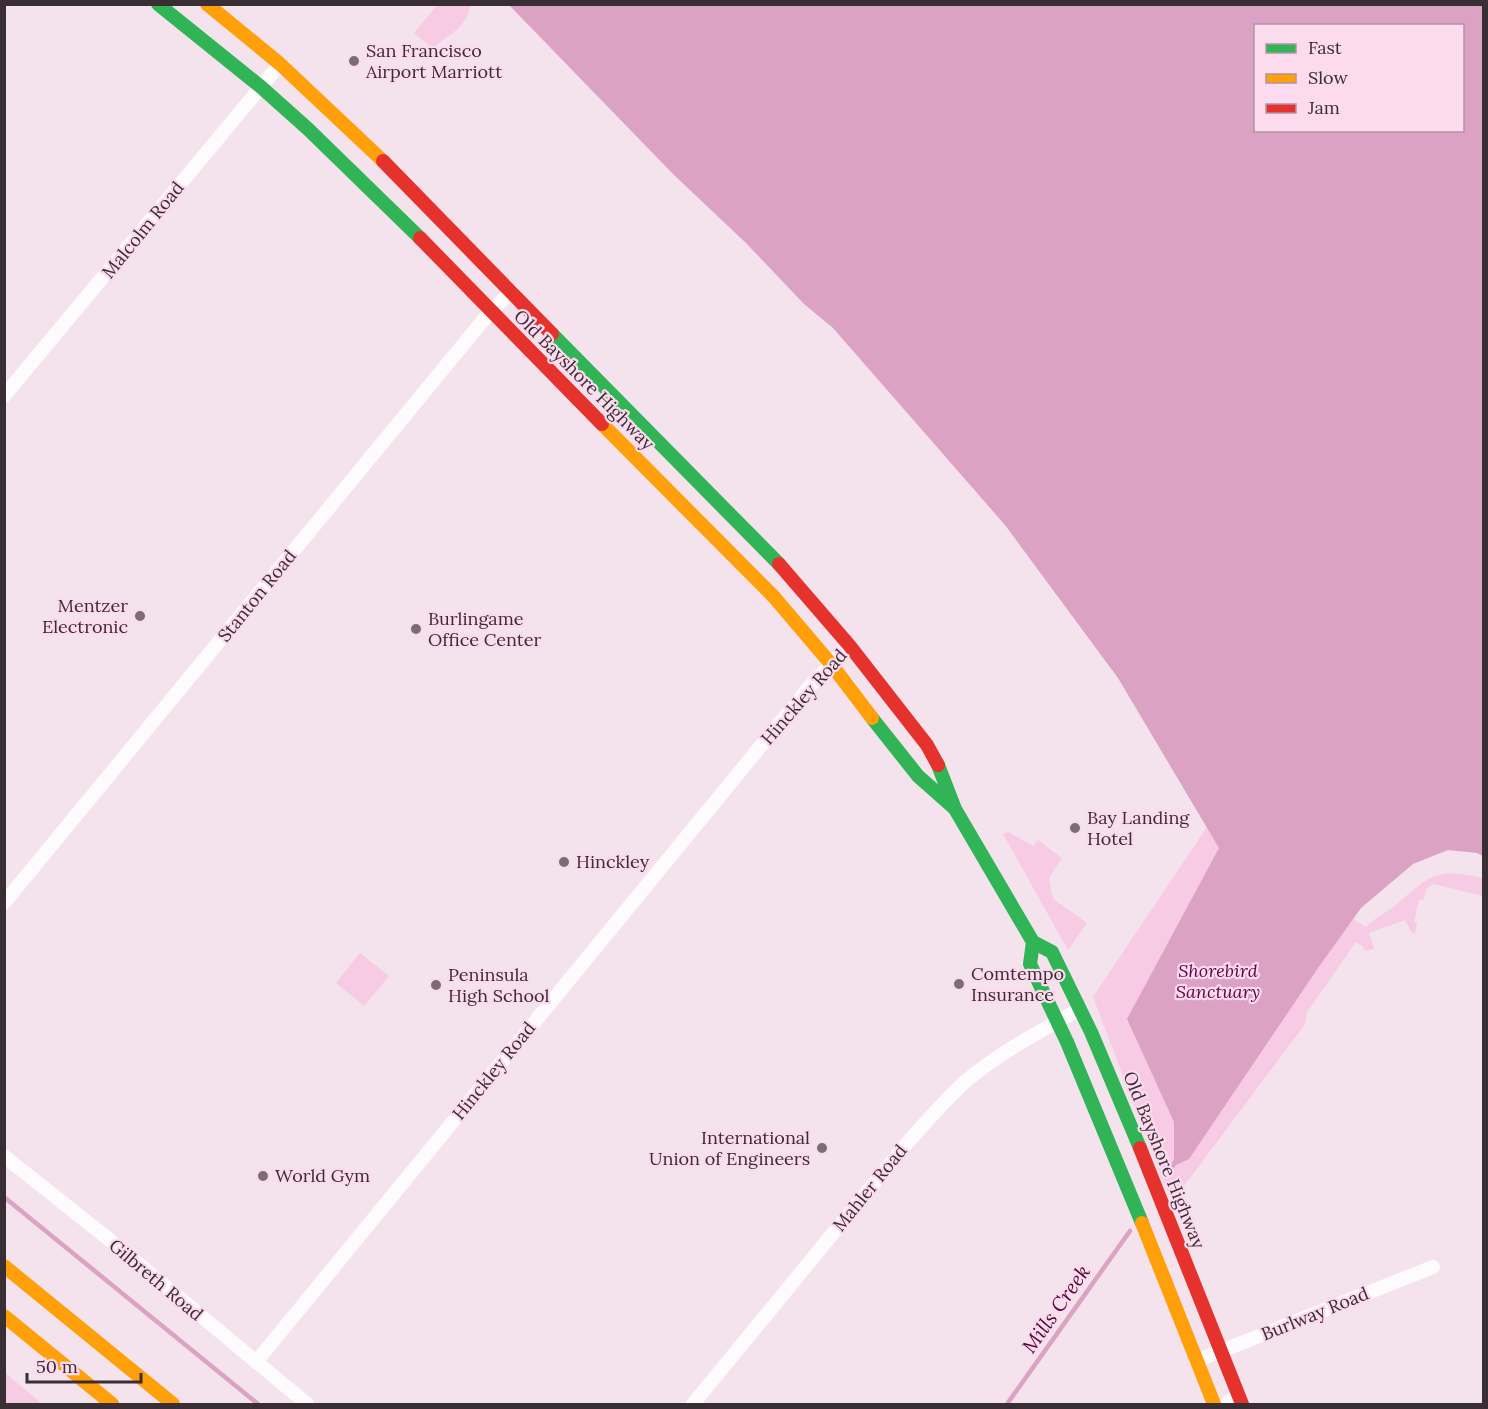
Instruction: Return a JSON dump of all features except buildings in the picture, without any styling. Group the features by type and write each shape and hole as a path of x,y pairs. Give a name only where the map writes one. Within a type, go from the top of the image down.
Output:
{"main road":[{"name":"Old Bayshore Highway","path":"158,4 261,87 316,136 401,219 490,312 747,569 831,664 902,758 918,776 955,808"},
{"name":"Old Bayshore Highway","path":"207,4 280,64 376,154 778,562 849,645 927,745 938,765 955,808 1033,942 1052,952 1080,1009 1148,1167 1240,1400"},
{"name":"Old Bayshore Highway","path":"1033,942 1030,964 1058,1022 1122,1174 1214,1404"},
{"path":"4,1266 173,1404"},
{"path":"4,1316 112,1404"}],"street":[{"name":"Malcolm Road","path":"4,396 280,64"},
{"name":"Stanton Road","path":"4,903 490,312 512,291"},
{"name":"Hinckley Road","path":"256,1362 810,686 849,645"},
{"name":"Mahler Road","path":"693,1404 900,1151 934,1113 965,1082 1000,1055 1080,1009"},
{"name":"Gilbreth Road","path":"4,1156 116,1245 307,1404"},
{"name":"Burlway Road","path":"1196,1360 1433,1267"},
{"path":"1226,1404 1240,1400"}],"green space":[{"path":"438,4 470,5 466,19 432,48 414,33"},
{"name":"Shorebird Sanctuary","path":"1207,827 1366,927 1418,886 1435,876 1454,874 1483,878 1483,896 1433,884 1427,888 1423,900 1419,900 1414,922 1417,923 1415,933 1412,933 1405,920 1369,933 1374,949 1365,951 1356,942 1307,1012 1305,1024 1184,1186 1177,1191 1167,1191 1093,997"},
{"path":"1008,832 1033,846 1038,840 1062,858 1049,878 1053,899 1087,923 1068,950 1003,834"},
{"path":"360,953 389,976 364,1006 336,983"},
{"path":"5,1373 40,1402 39,1404 7,1404 5,1402"}],"shaded area":[{"path":"509,5 1483,5 1483,856 1477,853 1448,850 1413,864 1361,908 1189,1159 1174,1166 1174,1122 1127,1019 1219,848 1118,678 1005,525 833,328 804,304 746,243 674,175"}],"waterway":[{"name":"Mills Creek","path":"1167,1175 1175,1162"},
{"path":"4,1197 258,1404"},
{"name":"Mills Creek","path":"1007,1404 1130,1231"}],"traffic: fast":[{"path":"158,4 261,87 308,129 420,238"},
{"path":"552,334 779,564"},
{"path":"872,718 918,776 953,807"},
{"path":"938,765 955,809 1033,942 1052,952 1091,1032 1140,1148"},
{"path":"1033,942 1030,964 1067,1042 1142,1223"}],"traffic: slow":[{"path":"207,4 280,64 383,161"},
{"path":"602,424 774,597 831,664 872,718"},
{"path":"1142,1223 1214,1404"},
{"path":"4,1266 173,1404"},
{"path":"4,1316 112,1404"}],"traffic: jam":[{"path":"383,161 552,334"},
{"path":"420,238 602,424"},
{"path":"779,564 849,645 927,745 938,765"},
{"path":"1140,1148 1242,1404"}],"place":[{"name":"San Francisco Airport Marriott","path":"354,61"},
{"name":"Mentzer Electronic","path":"140,616"},
{"name":"Burlingame Office Center","path":"416,629"},
{"name":"Bay Landing Hotel","path":"1075,828"},
{"name":"Hinckley","path":"564,862"},
{"name":"Comtempo Insurance","path":"959,984"},
{"name":"Peninsula High School","path":"436,985"},
{"name":"International Union of Engineers","path":"822,1148"},
{"name":"World Gym","path":"263,1176"}]}
